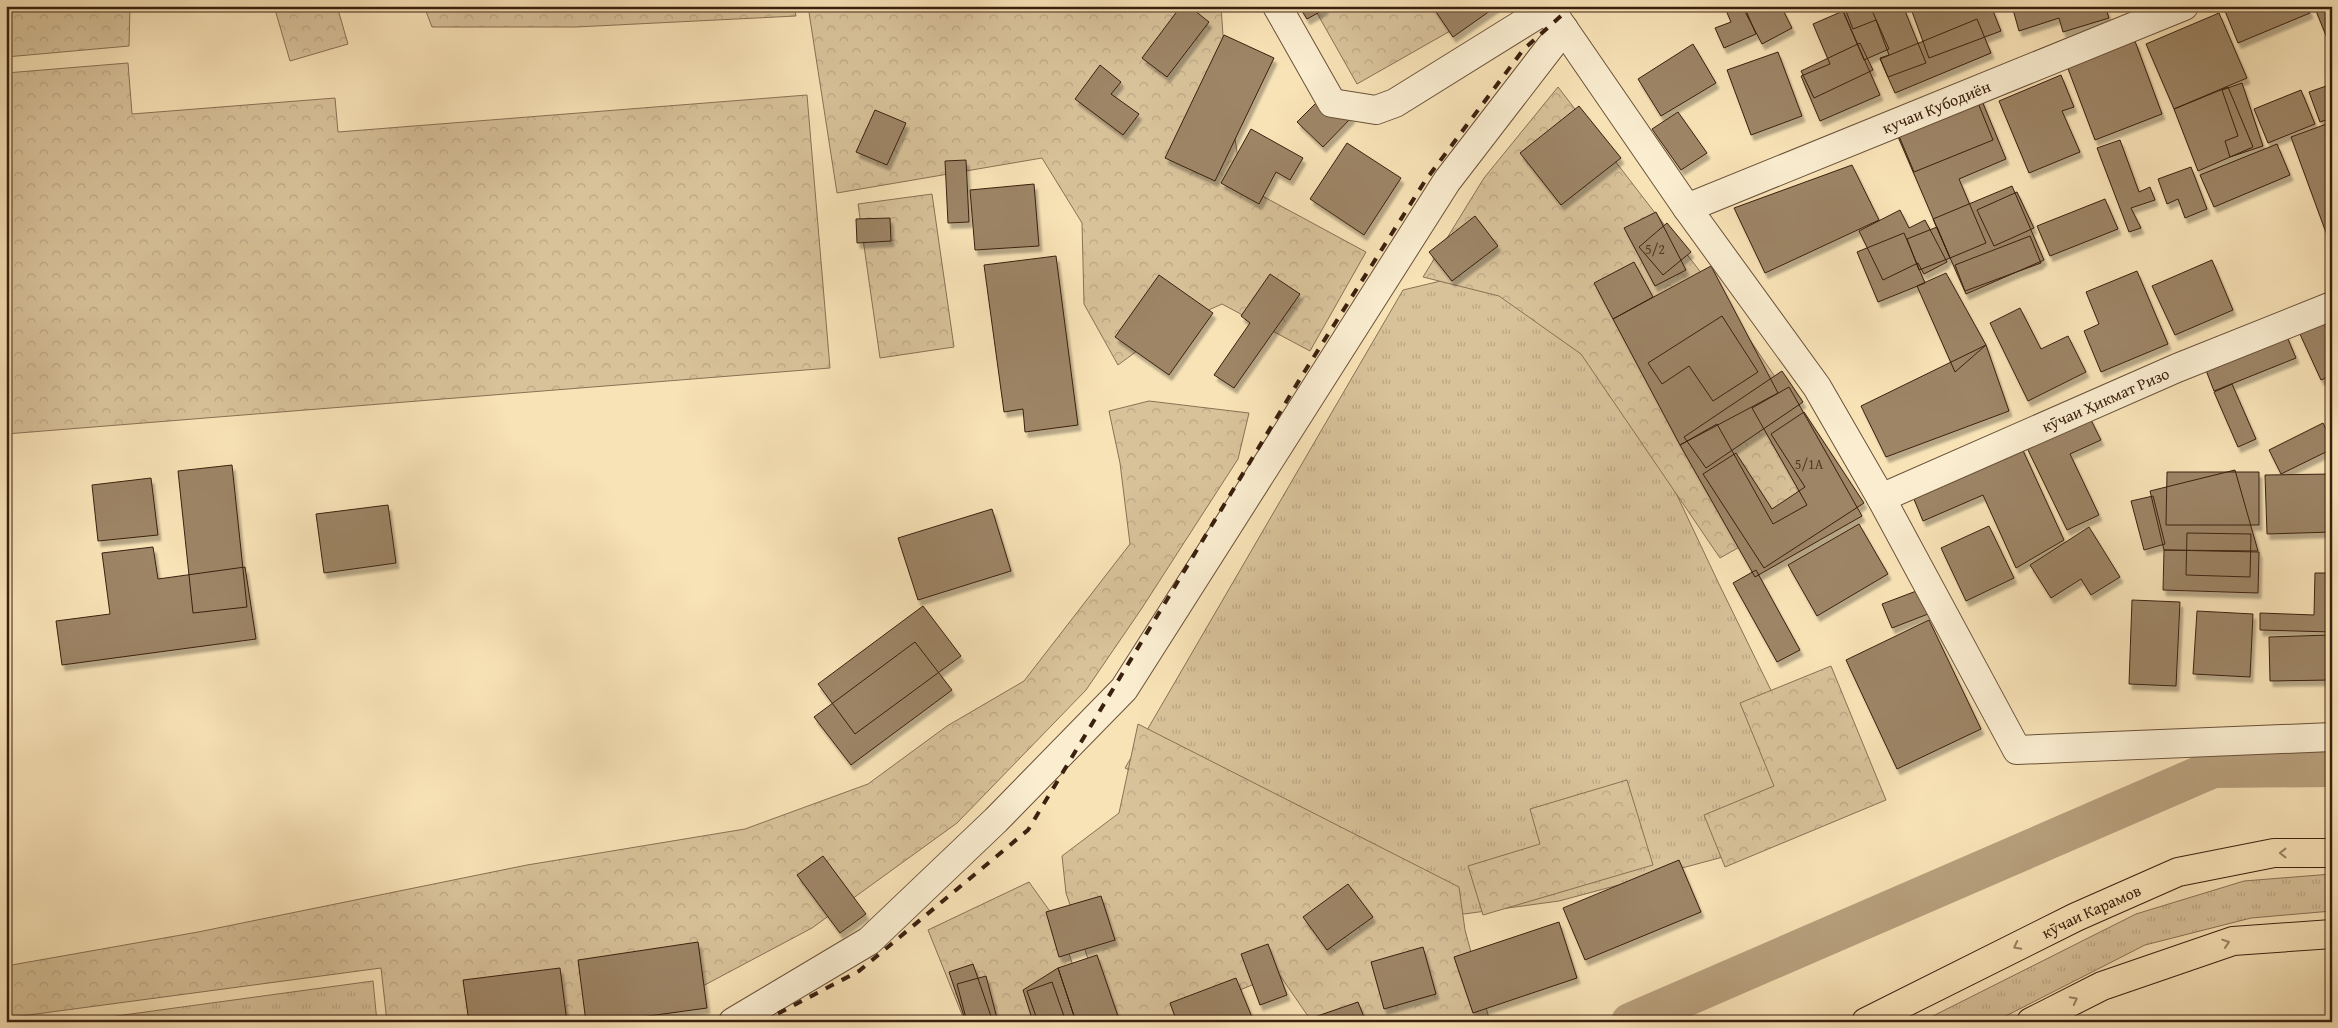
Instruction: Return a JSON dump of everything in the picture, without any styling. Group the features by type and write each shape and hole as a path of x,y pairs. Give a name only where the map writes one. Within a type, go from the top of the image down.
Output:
{"main road":[{"name":"кӯчаи Карамов","path":"1866,1022 2076,917 2178,872 2274,853 2332,853"},
{"path":"2031,1022 2102,986 2233,941 2332,934"}],"street":[{"path":"1277,6 1332,103 1376,110 1395,103 1541,9 1564,29"},
{"name":"кучаи Кубодиён","path":"1687,208 2184,6"},
{"path":"1564,29 1557,19 1687,208 1818,387 1881,498 2017,750 2332,737"},
{"path":"734,1022 869,941 996,820 1124,689 1447,181 1564,29"},
{"name":"кӯчаи Ҳикмат Ризо","path":"1881,498 2177,368 2332,306"}],"green space":[{"path":"6,6 132,6 130,7 129,46 6,57"},
{"path":"274,6 337,6 348,44 290,61"},
{"path":"424,6 794,6 796,16 576,27 432,27"},
{"path":"808,6 1221,6 1226,79 1242,185 1366,252 1310,351 1222,304 1168,328 1118,365 1084,304 1082,223 1042,158 837,193"},
{"path":"1313,6 1448,6 1459,26 1357,84"},
{"path":"128,63 132,114 335,98 338,132 807,95 830,368 6,434 6,73"},
{"path":"1558,87 1726,305 1786,393 1835,493 1720,558 1581,354 1499,296 1423,277 1484,178"},
{"path":"932,194 954,347 880,358 858,204"},
{"path":"1562,252 1719,584 1808,766 1723,857 1559,901 1464,914 1300,850 1125,768 1403,290"},
{"path":"1149,401 1249,413 1238,459 1142,608 1086,690 957,823 812,928 635,1022 387,1022 381,968 6,1018 6,966 198,932 527,865 745,829 868,784 947,726 1024,681 1130,544 1120,463 1109,411"},
{"path":"1831,666 1886,800 1725,867 1704,815 1774,786 1740,703"},
{"path":"1138,724 1459,887 1465,930 1490,1022 1312,1022 1279,974 1230,994 1228,1022 1109,1022 1066,893 1062,856 1119,813"},
{"path":"1627,780 1653,865 1483,915 1468,866 1540,844 1530,809"},
{"path":"2332,874 2332,911 2251,918 2145,945 1994,1022 1921,1022 2136,914 2244,881"},
{"path":"1029,882 1059,924 1092,1022 965,1022 928,930"},
{"path":"373,981 377,1022 72,1022"},
{"path":"2332,1017 2332,1022 2239,1022 2240,1020"}],"building":[{"path":"1181,6 1189,6 1209,22 1167,77 1142,58"},
{"path":"1299,6 1324,6 1325,9 1307,19"},
{"path":"1432,6 1497,6 1453,37"},
{"path":"1742,6 1781,6 1792,28 1762,44"},
{"path":"1744,6 1756,34 1724,48 1715,28 1731,22 1725,8"},
{"path":"1844,6 1903,6 1926,63 1888,77 1880,58 1889,55 1876,20 1853,29"},
{"path":"1854,6 1870,6 1889,49 1864,60 1843,11"},
{"path":"1910,6 1991,6 2001,31 1929,58"},
{"path":"2012,6 2105,6 2109,18 2063,32 2059,18 2019,31"},
{"path":"2223,6 2307,6 2310,13 2238,43"},
{"path":"2314,6 2332,6 2332,41 2329,43"},
{"path":"1843,11 1880,95 1820,121 1801,76 1830,64 1813,24"},
{"path":"2219,13 2247,78 2174,109 2146,44"},
{"path":"1977,19 1991,53 1895,93 1880,59"},
{"path":"1224,35 1274,58 1215,181 1165,158"},
{"path":"2135,41 2162,114 2095,140 2067,66"},
{"path":"1860,43 1873,70 1814,98 1801,71"},
{"path":"1693,44 1716,83 1661,116 1638,79"},
{"path":"1778,52 1802,116 1751,135 1727,70"},
{"path":"1100,65 1121,82 1111,94 1139,114 1123,135 1075,99"},
{"path":"2061,75 2074,107 2062,111 2080,152 2029,173 1999,101"},
{"path":"2242,83 2263,146 2230,157 2225,141 2238,136 2222,90"},
{"path":"2332,84 2332,118 2320,122 2309,92"},
{"path":"2228,87 2253,147 2198,171 2174,109"},
{"path":"2301,90 2315,124 2268,143 2254,109"},
{"path":"1327,92 1352,117 1323,147 1297,122"},
{"path":"1980,96 2006,159 1959,179 1986,243 1950,258 1896,132"},
{"path":"1978,103 1993,140 1914,172 1899,136"},
{"path":"1579,106 1621,158 1561,205 1520,153"},
{"path":"875,110 906,123 887,165 856,152"},
{"path":"1678,112 1707,153 1681,170 1652,129"},
{"path":"2332,122 2332,249 2291,137"},
{"path":"1251,129 1303,158 1290,180 1276,172 1259,204 1221,183"},
{"path":"2120,140 2139,192 2150,187 2155,200 2131,208 2141,228 2129,232 2097,148"},
{"path":"1347,143 1401,178 1364,235 1310,199"},
{"path":"2277,144 2290,175 2214,207 2200,175"},
{"path":"966,160 969,222 948,223 945,161"},
{"path":"1852,165 1879,220 1765,273 1734,208"},
{"path":"2191,167 2207,209 2185,218 2178,199 2167,204 2158,179"},
{"path":"1034,184 1039,246 975,250 970,190"},
{"path":"2012,186 2044,260 1966,294 1933,219"},
{"path":"2017,192 2034,228 1994,246 1977,210"},
{"path":"2105,199 2118,229 2050,256 2037,226"},
{"path":"1900,210 1909,228 1925,220 1947,262 1924,274 1918,263 1883,280 1859,231"},
{"path":"1656,212 1686,270 1655,286 1624,228"},
{"path":"1475,216 1498,246 1452,281 1429,252"},
{"path":"890,218 891,241 857,243 856,219"},
{"path":"1667,223 1691,252 1663,275 1639,247"},
{"path":"1937,227 1950,258 1919,270 1907,239"},
{"path":"1904,233 1925,283 1878,302 1857,252"},
{"path":"2030,236 2041,263 1965,291 1955,265"},
{"path":"1056,256 1078,425 1025,432 1023,409 1004,412 984,265"},
{"path":"2212,260 2233,310 2175,335 2152,286"},
{"path":"1634,262 1653,297 1613,319 1594,283"},
{"path":"1711,266 1778,393 1680,445 1613,319"},
{"path":"2137,271 2168,344 2101,372 2084,331 2099,324 2086,292"},
{"path":"1946,273 1986,345 1955,372 1917,286"},
{"path":"1270,274 1300,294 1234,388 1214,375 1250,323 1241,316"},
{"path":"1159,275 1213,313 1169,375 1115,337"},
{"path":"2020,308 2041,349 2068,336 2086,372 2028,401 1990,323"},
{"path":"1722,316 1758,372 1713,401 1689,366 1662,384 1648,363"},
{"path":"2332,318 2332,375 2321,380 2299,332"},
{"path":"2285,332 2296,358 2214,391 2204,365"},
{"path":"1986,345 2009,411 1886,457 1861,406"},
{"path":"1782,371 1803,402 1706,468 1684,437"},
{"path":"2232,384 2256,439 2238,447 2214,392"},
{"path":"1789,387 1862,516 1755,577 1680,445 1717,424 1773,524 1807,505 1752,408"},
{"path":"1804,412 1864,503 1764,568 1703,474 1736,453 1772,509 1805,487 1771,434"},
{"path":"2087,412 2101,440 2070,454 2099,515 2067,530 2027,448"},
{"path":"2323,423 2332,440 2332,449 2281,474 2269,450"},
{"path":"2020,444 2064,540 2016,568 1983,495 1923,521 1911,492"},
{"path":"232,465 247,607 193,613 178,471"},
{"path":"2235,470 2258,551 2164,550 2150,491"},
{"path":"2167,472 2259,472 2259,525 2166,525"},
{"path":"2332,474 2332,532 2267,534 2265,475"},
{"path":"151,478 158,535 98,541 92,485"},
{"path":"2153,496 2165,544 2144,550 2131,501"},
{"path":"388,505 396,563 324,573 316,514"},
{"path":"992,509 1011,571 918,600 898,538"},
{"path":"1859,524 1888,574 1817,616 1788,565"},
{"path":"1989,526 2014,578 1966,601 1941,548"},
{"path":"2089,527 2120,577 2091,595 2081,579 2051,598 2030,565"},
{"path":"2187,533 2251,534 2250,577 2186,575"},
{"path":"153,547 158,579 245,567 256,639 62,665 56,621 110,614 102,553"},
{"path":"2164,550 2259,552 2258,593 2163,590"},
{"path":"1756,570 1800,650 1777,662 1733,583"},
{"path":"2315,573 2332,573 2332,632 2260,630 2260,613 2314,615"},
{"path":"1919,590 1928,614 1892,628 1882,604"},
{"path":"2132,600 2180,602 2176,686 2129,684"},
{"path":"923,606 961,656 855,734 818,684"},
{"path":"2197,611 2253,614 2250,677 2193,674"},
{"path":"1929,620 1981,729 1897,769 1846,660"},
{"path":"2330,635 2331,680 2270,681 2269,637"},
{"path":"915,642 952,690 851,765 814,717"},
{"path":"823,856 866,914 840,933 797,875"},
{"path":"1679,860 1701,912 1585,960 1563,908"},
{"path":"1348,884 1373,917 1327,950 1303,917"},
{"path":"1101,896 1115,940 1059,957 1046,912"},
{"path":"1559,922 1577,978 1473,1013 1454,957"},
{"path":"698,942 707,1008 605,1022 586,1022 578,960"},
{"path":"1268,944 1287,995 1260,1005 1241,954"},
{"path":"1423,947 1436,994 1384,1009 1371,962"},
{"path":"1097,955 1120,1022 1076,1022 1058,968"},
{"path":"973,964 993,1022 966,1022 949,972"},
{"path":"560,968 567,1022 469,1022 463,980"},
{"path":"1058,968 1076,1022 1033,1022 1023,990"},
{"path":"986,976 998,1022 967,1022 957,984"},
{"path":"1236,978 1254,1022 1177,1022 1170,1003"},
{"path":"1052,982 1066,1022 1038,1022 1027,991"},
{"path":"1358,1002 1366,1022 1303,1022 1303,1021"},
{"path":"798,1017 798,1022 775,1022"}],"waterway":[{"path":"1630,1022 2213,769 2332,768"}],"railway":[{"path":"762,1022 859,971 1028,830 1303,374 1425,181 1523,50 1572,6"}]}
